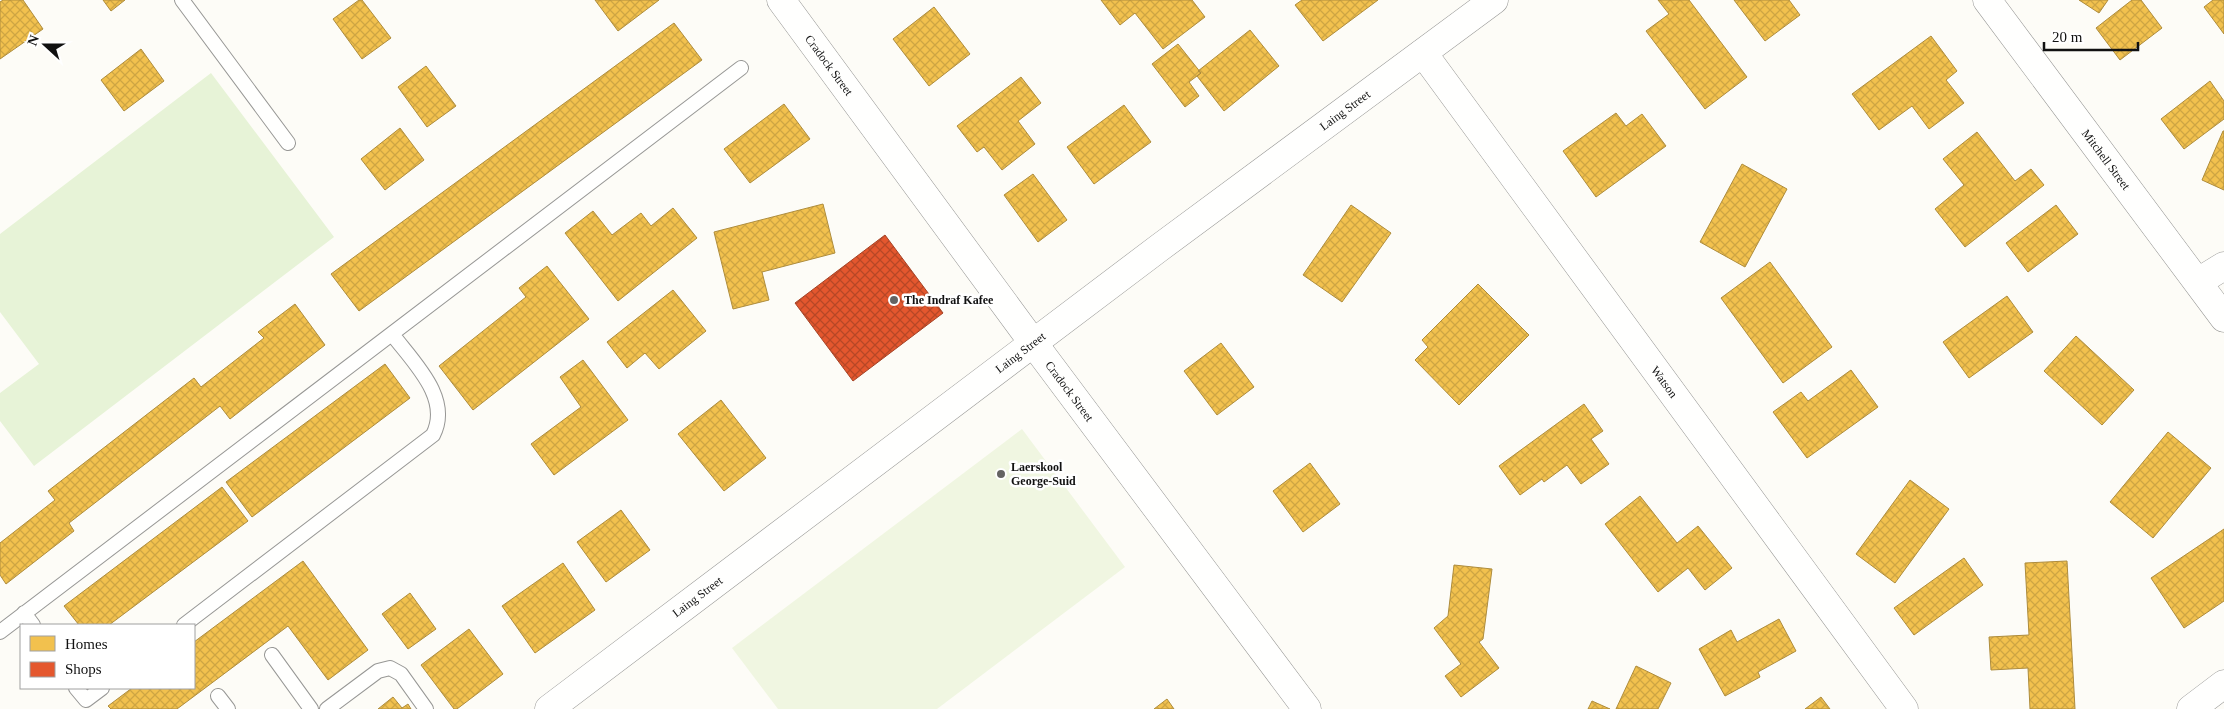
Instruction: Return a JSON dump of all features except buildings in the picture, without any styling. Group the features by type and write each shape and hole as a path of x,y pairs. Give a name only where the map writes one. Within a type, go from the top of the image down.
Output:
{"street":[{"name":"Cradock Street","path":"781,0 1034,344 1307,709"},
{"name":"Laing Street","path":"549,709 1159,248 1423,54 1467,8 1494,0"},
{"name":"Mitchell Street","path":"1987,0 2224,318"},
{"name":"Watson","path":"1423,54 1904,709"},
{"path":"2198,282 2224,266"},
{"path":"2191,709 2224,684"}],"lane":[{"path":"182,0 288,142"},
{"path":"0,632 741,68"},
{"path":"185,624 433,435 438,426 439,416 438,406 432,389 392,334"},
{"path":"24,614 32,624"},
{"path":"272,655 311,709"},
{"path":"327,709 378,671 390,668 401,674 426,709"},
{"path":"77,689 89,704 101,689"},
{"path":"218,696 228,709"}],"green space":[{"path":"211,73 334,237 34,466 0,421 0,393 39,364 0,312 0,234"},
{"name":"Laerskool George-Suid","path":"1022,429 1125,567 937,709 778,709 732,648"}],"place":[{"name":"The Indraf Kafee","path":"894,300"},
{"name":"Laerskool George-Suid","path":"1001,474"}]}
